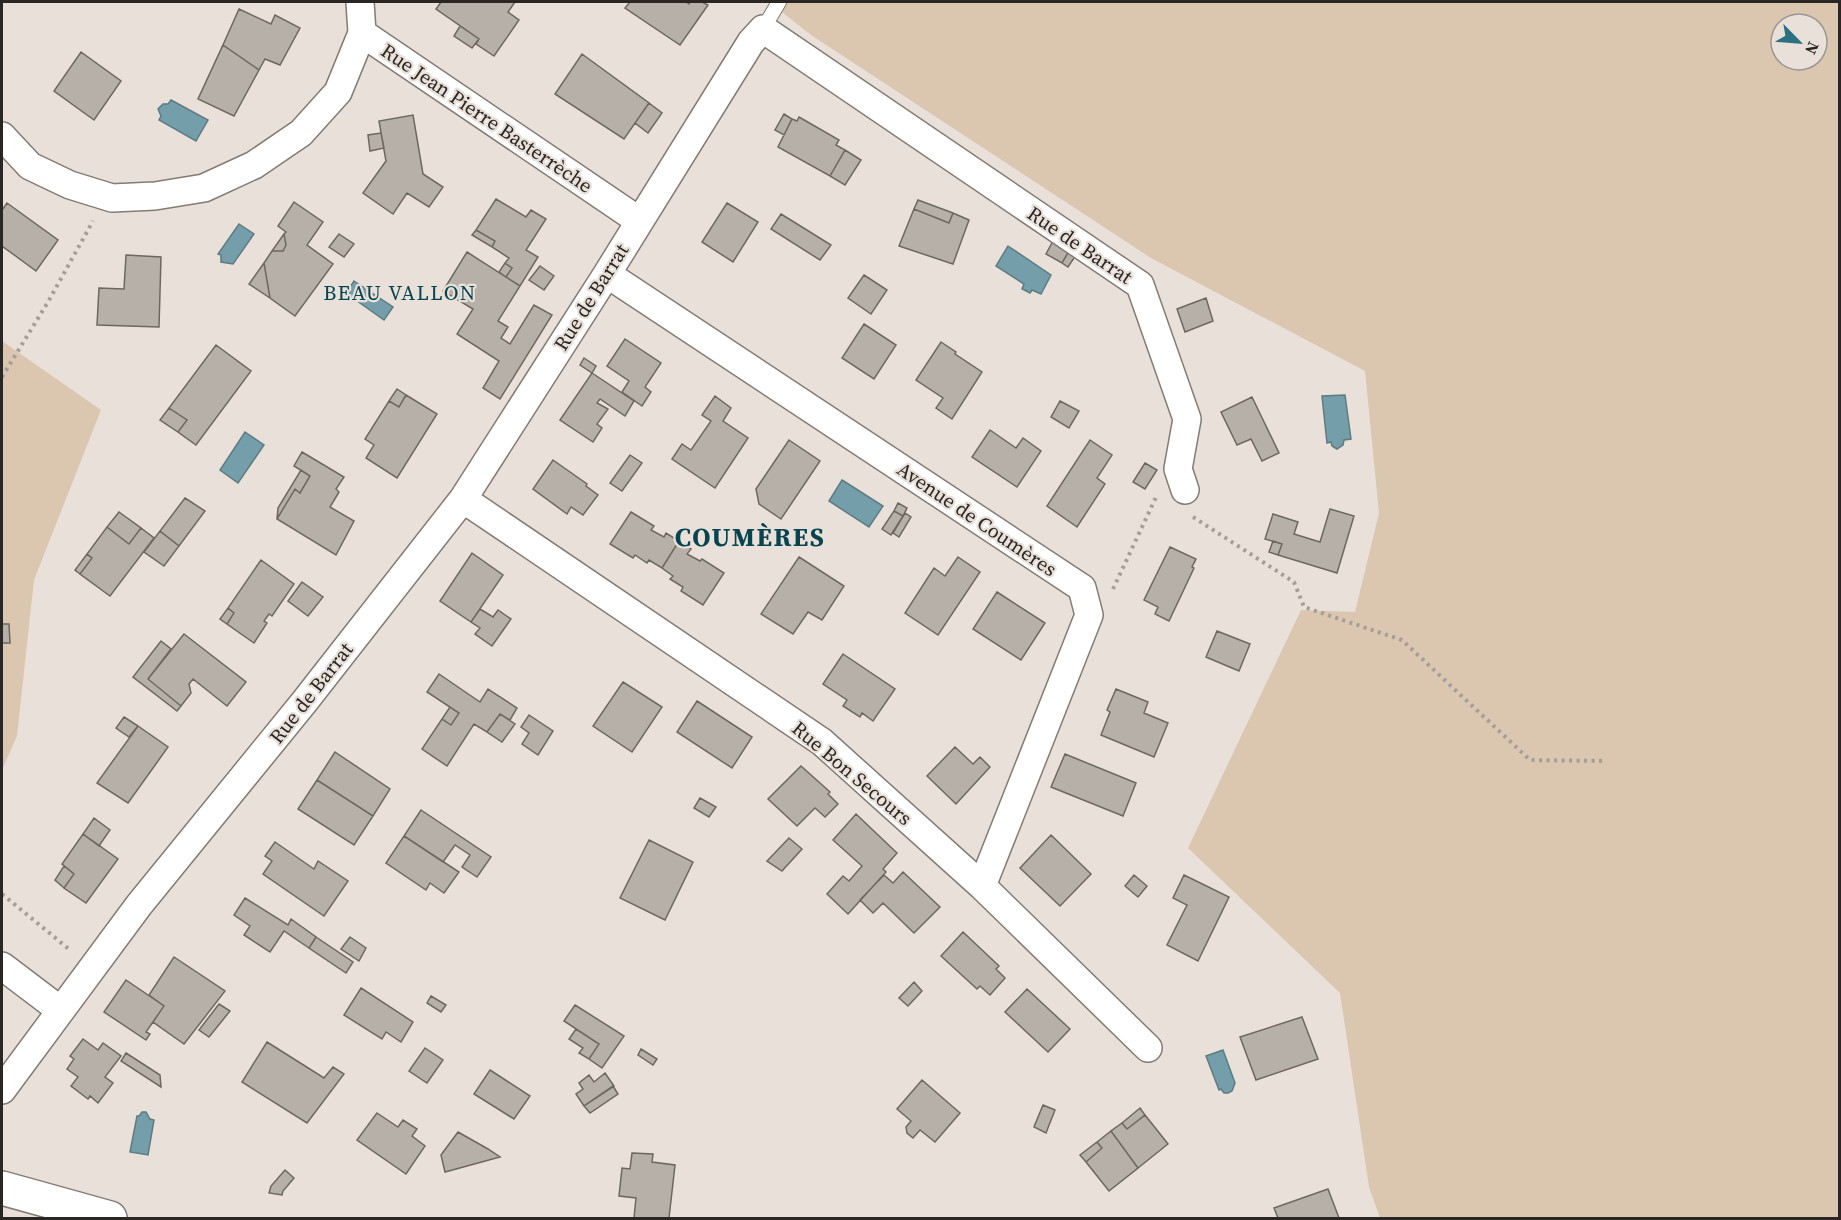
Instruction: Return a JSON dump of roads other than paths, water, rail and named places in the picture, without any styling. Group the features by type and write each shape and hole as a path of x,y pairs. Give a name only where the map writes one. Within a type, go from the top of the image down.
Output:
{"main road":[{"path":"2,1188 110,1218"}],"street":[{"name":"Rue Jean Pierre Basterrèche","path":"360,2 362,33 639,220"},
{"name":"Rue de Barrat","path":"2,1090 139,905 305,701 463,499 607,274 751,42 764,29 1140,285 1187,419 1181,480"},
{"path":"2,136 30,166 70,185 112,198 154,196 204,188 254,165 301,133 338,92 362,33"},
{"name":"Avenue de Coumères","path":"607,274 1082,588 1089,615 982,886"},
{"name":"Rue Bon Secours","path":"463,499 822,742 982,886 1148,1048"},
{"path":"2,966 60,1010"}],"lane":[{"path":"764,29 779,2"}],"water":[{"path":"171,100 208,120 196,141 159,120 161,116 158,109"},
{"path":"239,224 254,234 233,264 221,262 221,255 218,254"},
{"path":"1008,246 1051,275 1041,294 1032,290 1030,293 1022,289 1024,284 996,266"},
{"path":"354,281 393,307 384,320 346,293"},
{"path":"1345,395 1351,439 1344,440 1343,445 1337,449 1332,446 1331,442 1327,443 1322,396"},
{"path":"245,432 264,445 238,483 220,470"},
{"path":"842,480 883,506 869,527 829,501"},
{"path":"1223,1050 1235,1083 1232,1091 1228,1093 1219,1090 1206,1056"},
{"path":"146,1112 150,1119 154,1120 148,1155 130,1152 137,1116"}],"district":[{"name":"BEAU VALLON","path":"400,293"},
{"name":"COUMÈRES","path":"750,537"}]}
